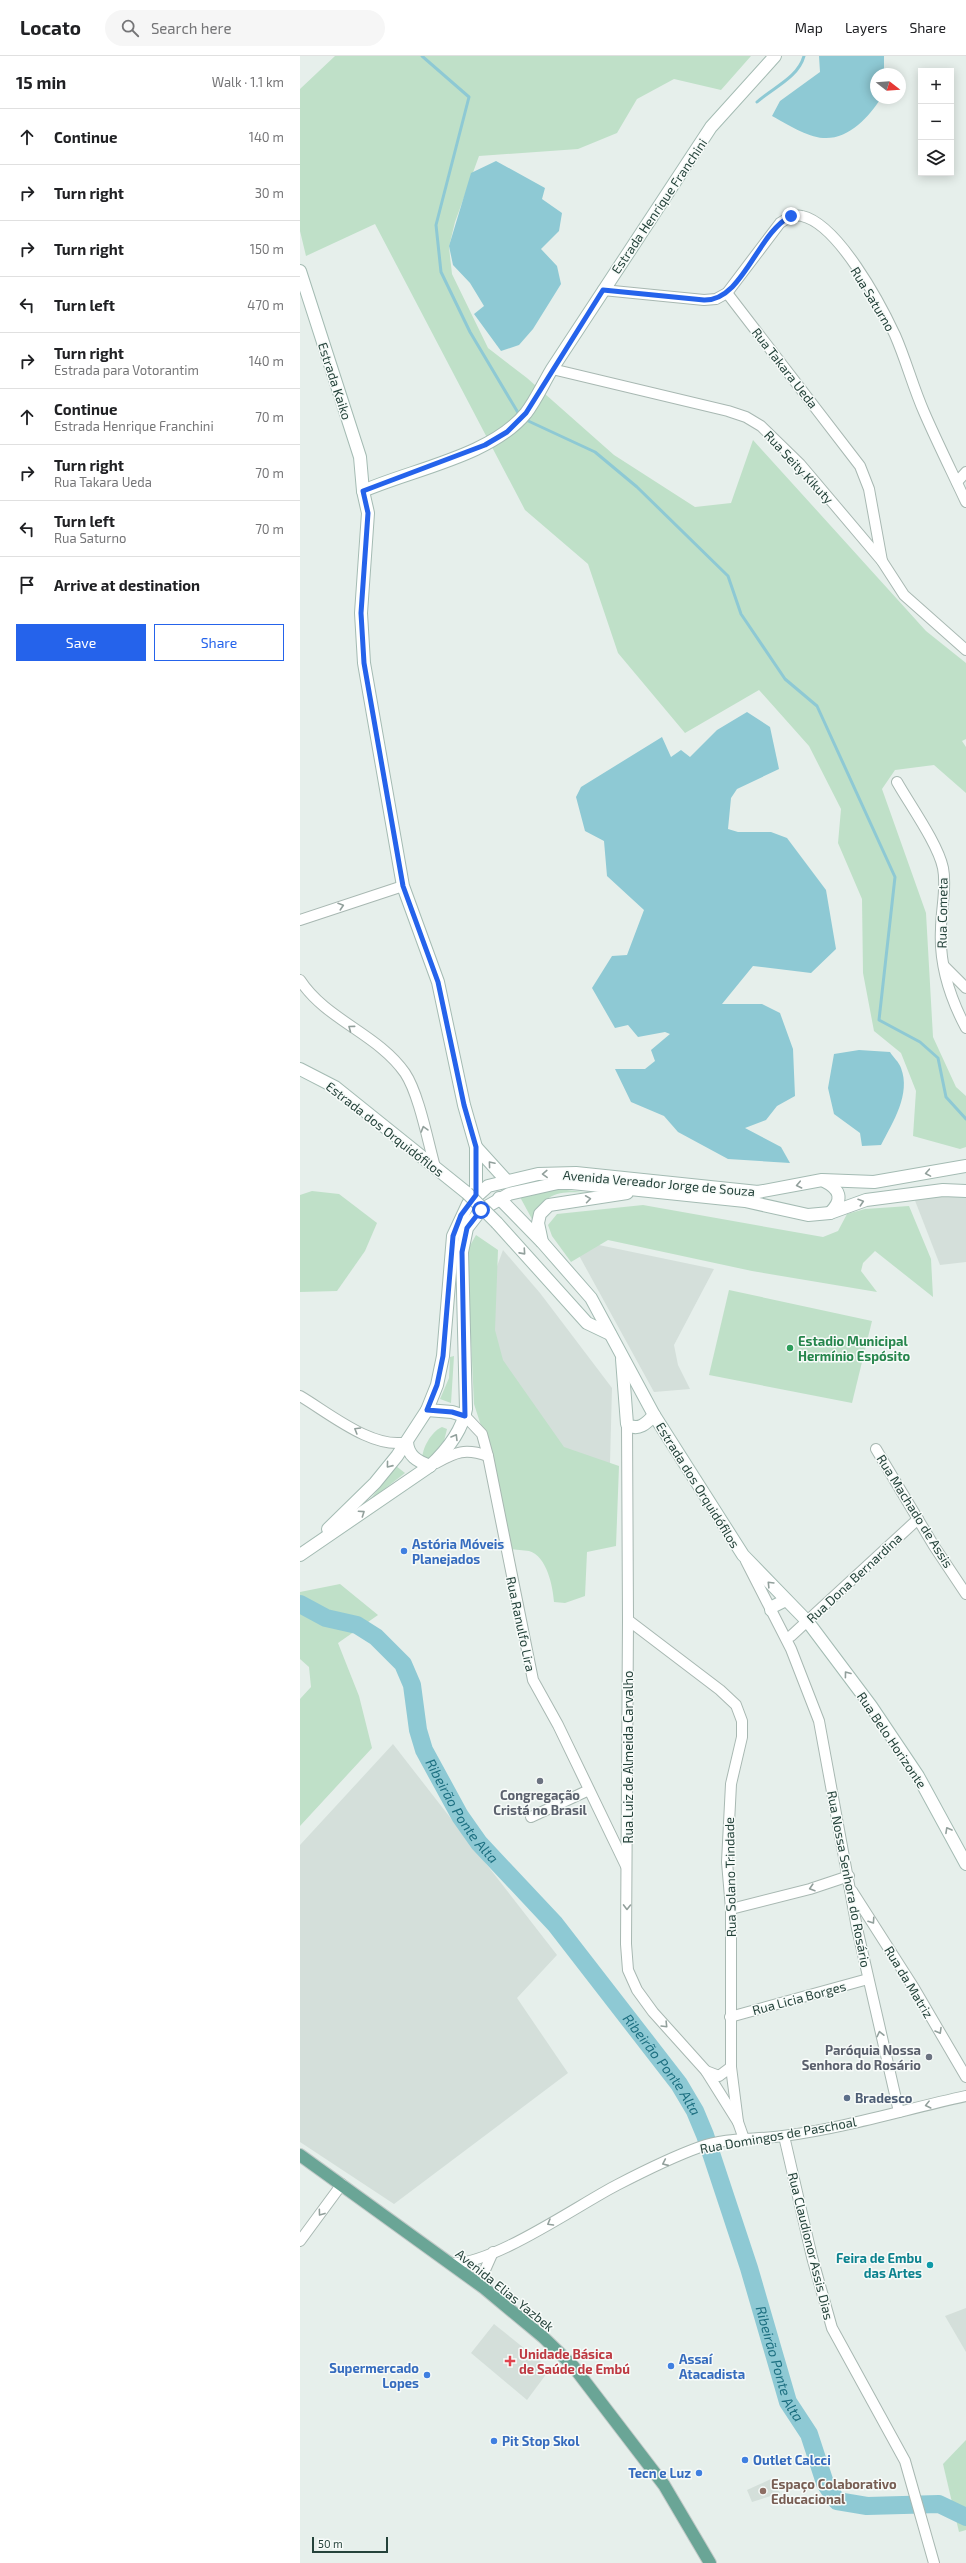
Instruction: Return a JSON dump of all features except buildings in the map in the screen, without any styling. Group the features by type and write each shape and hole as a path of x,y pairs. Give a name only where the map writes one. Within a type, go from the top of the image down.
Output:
{"main road":[{"name":"Avenida Elias Yazbek","path":"300,2155 484,2288 543,2337 573,2366 660,2479 710,2563"}],"street":[{"name":"Estrada Henrique Franchini","path":"363,491 500,438 526,413 552,369 603,290 711,127 775,56"},
{"name":"Rua Saturno","path":"727,293 762,245 785,220 801,215 823,227 848,257 876,298 895,336 923,411 966,502"},
{"name":"Estrada Kaiko","path":"300,271 360,457 363,491 368,513 361,613 364,663 403,886 438,982 463,1097 476,1147"},
{"path":"603,290 711,300 727,293"},
{"name":"Rua Takara Ueda","path":"727,293 860,466 869,488 882,561"},
{"name":"Rua Seity Kikuty","path":"552,369 746,417 762,426 800,464 882,561 904,595 966,650"},
{"path":"957,482 966,472"},
{"name":"Rua Cometa","path":"898,782 936,851 943,867 944,885 940,945 943,965 952,996 966,1028"},
{"path":"302,919 403,886"},
{"path":"943,965 966,988"},
{"path":"300,980 321,1005 387,1054 405,1073 412,1087 435,1167"},
{"name":"Estrada dos Orquidófilos","path":"300,1069 335,1087 471,1194 587,1323"},
{"path":"476,1147 506,1180"},
{"path":"471,1194 476,1147"},
{"name":"Avenida Vereador Jorge de Souza","path":"303,1553 375,1483 407,1442 427,1410 437,1385 443,1356 453,1236 471,1194 506,1180 538,1174 576,1173 758,1192 822,1180 874,1182 966,1166"},
{"path":"822,1180 836,1187 839,1196 835,1208 830,1213"},
{"name":"Avenida Vereador Jorge de Souza","path":"430,1466 446,1450 465,1416 462,1252 467,1228 472,1219 481,1210 499,1198 526,1189 572,1183 753,1202 795,1214 808,1215 830,1213 866,1200 943,1190 966,1191"},
{"path":"542,1242 538,1223 540,1214 550,1206 644,1191"},
{"path":"499,1198 542,1242 591,1298 654,1415 641,1427 631,1427 627,1424"},
{"path":"591,1298 587,1323 610,1334"},
{"name":"Rua Luiz de Almeida Carvalho","path":"622,1356 624,1400 627,1424 628,1620 626,1944 628,1970 637,1990 653,2012 706,2071 738,2122"},
{"path":"300,1396 375,1441 397,1444 407,1442 407,1450 416,1460 430,1466"},
{"path":"624,1400 630,1397 646,1399"},
{"path":"427,1410 452,1412 465,1416"},
{"name":"Estrada dos Orquidófilos","path":"654,1415 743,1555 786,1600"},
{"name":"Rua Ranulfo Lira","path":"465,1416 482,1434 488,1456 533,1680 558,1726 627,1868"},
{"name":"Rua Machado de Assis","path":"876,1449 918,1519 961,1577 966,1594"},
{"name":"Avenida Vereador Jorge de Souza","path":"303,1553 430,1466 462,1451 473,1451 488,1456"},
{"name":"Rua Dona Bernardina","path":"791,1636 808,1622 860,1571 918,1519"},
{"name":"Rua Nossa Senhora do Rosário","path":"743,1555 790,1649 819,1721 868,1980 899,2112"},
{"path":"771,1610 772,1607 786,1600"},
{"name":"Rua Belo Horizonte","path":"786,1600 808,1622 871,1706 918,1776 966,1864"},
{"name":"Rua Solano Trindade","path":"628,1620 720,1690 736,1705 742,1721 742,1737 731,1784 727,1862 731,1909 731,2067 738,2122 744,2139"},
{"path":"780,1631 791,1636"},
{"name":"Rua Nossa Senhora do Rosário","path":"790,1649 791,1636"},
{"path":"531,1817 589,1790"},
{"path":"731,1909 810,1889 849,1876"},
{"name":"Rua da Matriz","path":"850,1888 914,1988 966,2077"},
{"name":"Rua Licia Borges","path":"730,2017 868,1980"},
{"path":"706,2071 719,2076 731,2067"},
{"name":"Rua Domingos de Paschoal","path":"450,2263 462,2264 475,2261 528,2236 618,2184 700,2146 744,2139 784,2136 899,2112 966,2096"},
{"name":"Rua Claudionor Assis Dias","path":"784,2136 812,2257 832,2328 893,2435 912,2481 934,2563"},
{"path":"300,2241 342,2184"},
{"path":"484,2288 485,2270 493,2252"}],"shaded area":[{"path":"966,1194 966,1262 940,1265 914,1198"},
{"path":"570,1239 714,1269 674,1345 678,1365 690,1389 654,1392"},
{"path":"503,1250 540,1293 612,1388 609,1501 522,1412 482,1307"},
{"path":"393,1744 557,1955 517,1998 568,2073 394,2204 300,2142 300,1845"},
{"path":"966,2308 966,2352 945,2316"},
{"name":"Unidade Básica de Saúde de Embú","path":"494,2324 550,2369 527,2400 471,2353"},
{"name":"Espaço Colaborativo Educacional","path":"771,2479 780,2493 752,2502 747,2490"}],"green space":[{"path":"335,56 751,56 721,90 674,79 637,99 617,133 578,149 479,156 455,222 449,247 452,274 488,348 527,378 614,455 695,507 731,503 753,440 926,631 966,663 966,739 962,741 966,747 966,793 934,765 895,770 882,789 926,913 933,1037 956,1087 966,1096 966,1147 960,1149 913,1136 916,1091 901,1053 874,1031 863,973 862,899 838,843 841,809 809,746 759,690 685,733 618,653 588,564 525,510 375,224 306,256 300,231 300,89"},
{"path":"559,1189 591,1193 563,1193 548,1198 542,1203 533,1221 520,1197"},
{"path":"312,1191 339,1194 377,1223 365,1251 337,1291 300,1292 300,1195"},
{"path":"643,1205 823,1237 838,1231 847,1214 865,1209 909,1206 931,1259 933,1297 875,1251 863,1263 861,1271 877,1292 752,1271 608,1240 571,1262 552,1236 548,1225 557,1214"},
{"path":"476,1235 498,1250 495,1330 503,1360 564,1447 619,1466 616,1546 587,1552 585,1596 565,1603 554,1602 552,1588 545,1565 535,1554 529,1551 510,1549 495,1469 474,1404 467,1251"},
{"name":"Estadio Municipal Hermínio Espósito","path":"729,1290 872,1321 852,1403 709,1375"},
{"path":"454,1356 451,1403 440,1399 449,1378 450,1357"},
{"path":"442,1427 447,1429 444,1441 426,1462 422,1460 425,1446 431,1436"},
{"path":"396,1466 405,1473 369,1501"},
{"path":"340,1584 378,1615 338,1643 359,1696 372,1748 300,1826 300,1699 311,1687 309,1667 300,1659 300,1592"},
{"path":"966,2440 966,2530 959,2532 943,2464"}],"water":[{"path":"819,56 884,56 884,68 870,68 870,104 877,104 864,120 857,126 832,138 823,138 810,135 797,130 772,116 780,101 820,72"},
{"path":"496,161 545,188 542,199 562,213 559,231 541,249 557,266 561,284 533,329 519,345 501,351 474,314 484,306 470,283 453,265 449,246 471,173"},
{"path":"747,712 770,727 779,769 737,789 731,798 728,829 738,832 771,832 787,838 826,890 836,949 811,973 753,966 722,1004 762,1004 780,1013 793,1049 795,1096 777,1106 766,1120 745,1128 781,1147 790,1163 728,1159 678,1132 664,1116 631,1102 615,1069 645,1069 655,1061 651,1050 670,1034 665,1032 638,1037 628,1025 615,1028 592,988 612,956 627,955 644,910 607,876 604,841 585,831 576,797 581,787 662,737 671,757 681,750 690,757 717,730"},
{"path":"859,1050 890,1052 900,1066 904,1078 904,1088 899,1108 881,1145 862,1146 860,1133 834,1114 828,1088 834,1054"}],"waterway":[{"path":"422,56 469,97 436,225 441,272 470,332 520,416"},
{"path":"757,102 790,77 801,64 804,56"},
{"path":"524,419 595,452 637,487 728,576 741,614 785,679 817,706 895,877 879,1020 920,1042 938,1058 946,1097 966,1119"},
{"name":"Ribeirão Ponte Alta","path":"300,1604 326,1618 357,1625 376,1637 403,1664 412,1685 418,1730 424,1750 460,1816 479,1843 555,1924 679,2084 695,2111 705,2135 749,2268 788,2402 809,2434 825,2483 837,2501 867,2506 939,2504 966,2517"}],"place":[{"name":"Estadio Municipal Hermínio Espósito","path":"790,1348"},
{"name":"Astória Móveis Planejados","path":"404,1551"},
{"name":"Congregação Cristá no Brasil","path":"540,1781"},
{"name":"Paróquia Nossa Senhora do Rosário","path":"929,2057"},
{"name":"Bradesco","path":"847,2098"},
{"name":"Feira de Embu das Artes","path":"930,2265"},
{"name":"Unidade Básica de Saúde de Embú","path":"510,2361"},
{"name":"Assaí Atacadista","path":"671,2366"},
{"name":"Supermercado Lopes","path":"427,2375"},
{"name":"Pit Stop Skol","path":"494,2441"},
{"name":"Outlet Calcci","path":"745,2460"},
{"name":"Tecn e Luz","path":"699,2473"},
{"name":"Espaço Colaborativo Educacional","path":"763,2491"}],"route":[{"path":"481,1210 472,1219 467,1228 462,1252 466,1396 465,1416 459,1413 427,1410 437,1385 443,1356 453,1236 461,1215 476,1195 476,1147 464,1105 438,982 422,934 403,886 364,663 361,613 368,535 368,513 363,491 500,438 526,413 552,369 603,290 704,300 716,299 727,293 736,283 762,245 780,224 791,216"}]}
